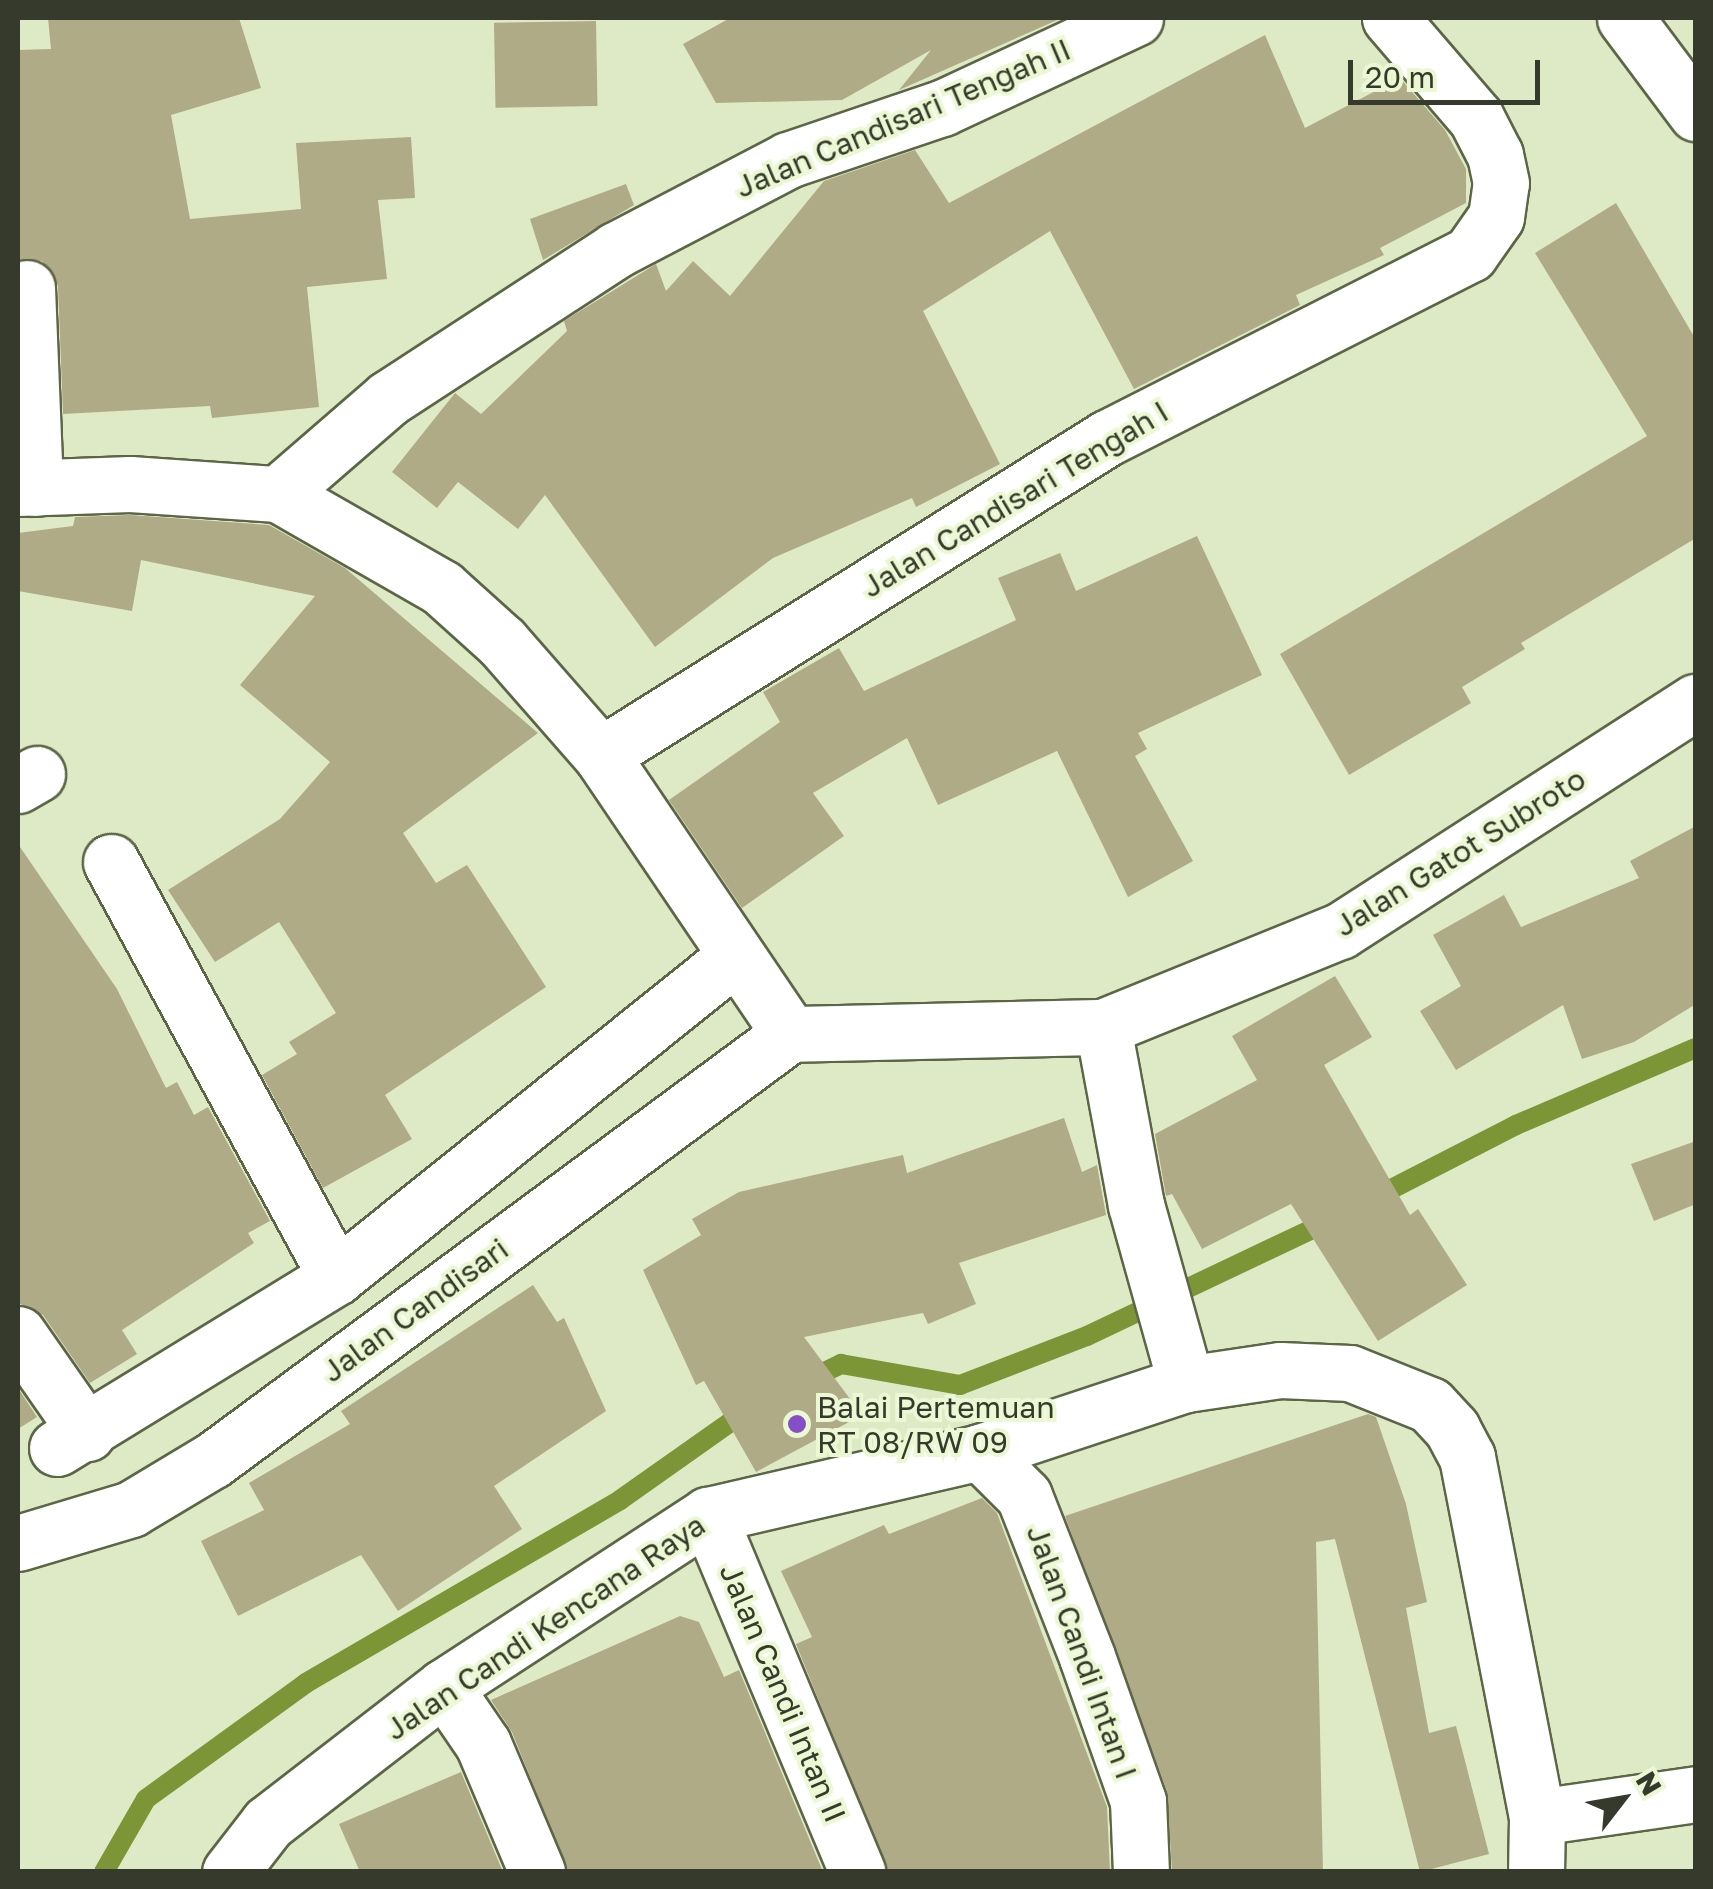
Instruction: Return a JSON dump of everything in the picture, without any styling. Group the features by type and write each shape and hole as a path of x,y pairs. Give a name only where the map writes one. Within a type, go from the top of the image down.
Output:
{"street":[{"name":"Jalan Candisari Tengah II","path":"278,494 388,398 616,250 788,160 942,108 1135,18"},
{"name":"Jalan Candisari Tengah I","path":"601,755 1107,438 1470,254 1496,218 1501,183 1476,118 1390,18"},
{"path":"1625,18 1696,113"},
{"path":"27,288 26,488 130,484 278,494 442,588 502,642 601,755 790,1034 1103,1027 1136,1205 1180,1359"},
{"name":"Jalan Gatot Subroto","path":"1103,1027 1340,932 1696,702"},
{"path":"110,862 336,1277"},
{"path":"18,1334 72,1441 336,1277 736,956"},
{"name":"Jalan Candisari","path":"18,1543 131,1509 213,1460 790,1034"},
{"name":"Jalan Candi Kencana Raya","path":"230,1872 268,1823 444,1687 708,1515 980,1452 1180,1359 1280,1370 1350,1372 1430,1405 1452,1429 1468,1458 1536,1817 1536,1872"},
{"name":"Jalan Candi Intan I","path":"980,1452 1024,1496 1088,1658 1138,1801 1141,1872"},
{"name":"Jalan Candi Intan II","path":"708,1515 857,1872"},
{"path":"444,1687 482,1744 537,1872"},
{"path":"1536,1817 1696,1794"}],"building":[{"path":"48,18 239,18 261,88 171,115 190,219 301,209 296,143 411,137 415,198 378,200 387,279 307,287 319,407 212,418 210,406 63,414 58,286 42,261 18,259 18,50 51,49"},
{"path":"730,18 1062,18 899,90 931,50 842,100 716,103 683,44"},
{"path":"596,21 597,106 495,108 494,23"},
{"path":"1265,35 1305,128 1400,78 1445,130 1466,169 1466,203 1380,248 1384,255 1296,295 1300,305 1134,389 1050,231 923,311 1000,464 916,507 912,498 773,558 655,647 545,495 518,529 458,482 437,508 392,472 455,393 481,414 567,331 564,321 656,264 666,291 693,261 730,296 824,181 915,150 949,203"},
{"path":"626,184 634,205 543,260 530,219"},
{"path":"1616,203 1696,340 1696,538 1521,643 1525,649 1462,687 1471,703 1349,775 1280,654 1647,436 1535,253"},
{"path":"130,515 269,525 345,568 538,733 403,833 436,883 467,865 546,987 385,1095 412,1139 323,1188 262,1075 297,1054 289,1042 336,1013 279,922 215,962 168,890 280,819 330,762 240,685 315,596 141,560 132,611 18,591 18,533 73,526 75,517"},
{"path":"1197,536 1262,675 1138,733 1147,749 1135,756 1193,861 1128,897 1057,751 938,805 907,738 813,793 844,836 742,908 669,800 780,722 763,692 839,648 864,691 1016,620 998,578 1060,553 1076,591"},
{"path":"1696,826 1696,1004 1634,1042 1582,1059 1563,1005 1456,1070 1420,1011 1461,986 1433,935 1504,895 1521,927 1639,878 1630,861"},
{"path":"18,844 117,989 166,1088 177,1082 194,1115 208,1107 270,1221 248,1233 254,1243 122,1330 137,1354 90,1383 43,1315 18,1303"},
{"path":"1335,976 1372,1037 1324,1065 1410,1215 1418,1209 1467,1285 1378,1341 1291,1204 1202,1249 1172,1194 1166,1196 1155,1134 1257,1080 1232,1036"},
{"path":"1064,1118 1082,1172 1097,1165 1106,1215 959,1263 976,1304 928,1324 923,1313 804,1337 862,1415 756,1472 704,1381 696,1385 643,1270 701,1235 692,1219 739,1192 903,1155 907,1173"},
{"path":"1696,1141 1696,1204 1654,1221 1631,1164"},
{"path":"533,1285 557,1322 564,1318 606,1411 494,1486 522,1529 398,1611 361,1555 238,1616 201,1541 264,1510 249,1483 350,1424 341,1411"},
{"path":"18,1388 37,1417 18,1429"},
{"path":"1368,1414 1376,1417 1406,1504 1427,1602 1406,1608 1429,1733 1456,1726 1489,1854 1420,1872 1335,1539 1316,1542 1323,1872 1172,1872 1167,1791 1065,1516"},
{"path":"982,1498 997,1513 1107,1807 1110,1872 888,1872 796,1644 812,1637 781,1571 884,1525 889,1534"},
{"path":"680,1616 699,1622 724,1677 739,1670 823,1872 568,1872 512,1732 491,1700"},
{"path":"461,1772 503,1872 360,1872 339,1824"}],"waterway":[{"path":"1370,1200 1516,1125 1696,1048"},
{"path":"806,1381 841,1364 960,1385 1087,1336 1331,1220"},
{"path":"104,1872 146,1799 306,1683 620,1500 749,1409"}],"place":[{"name":"Balai Pertemuan RT 08/RW 09","path":"797,1424"}]}
